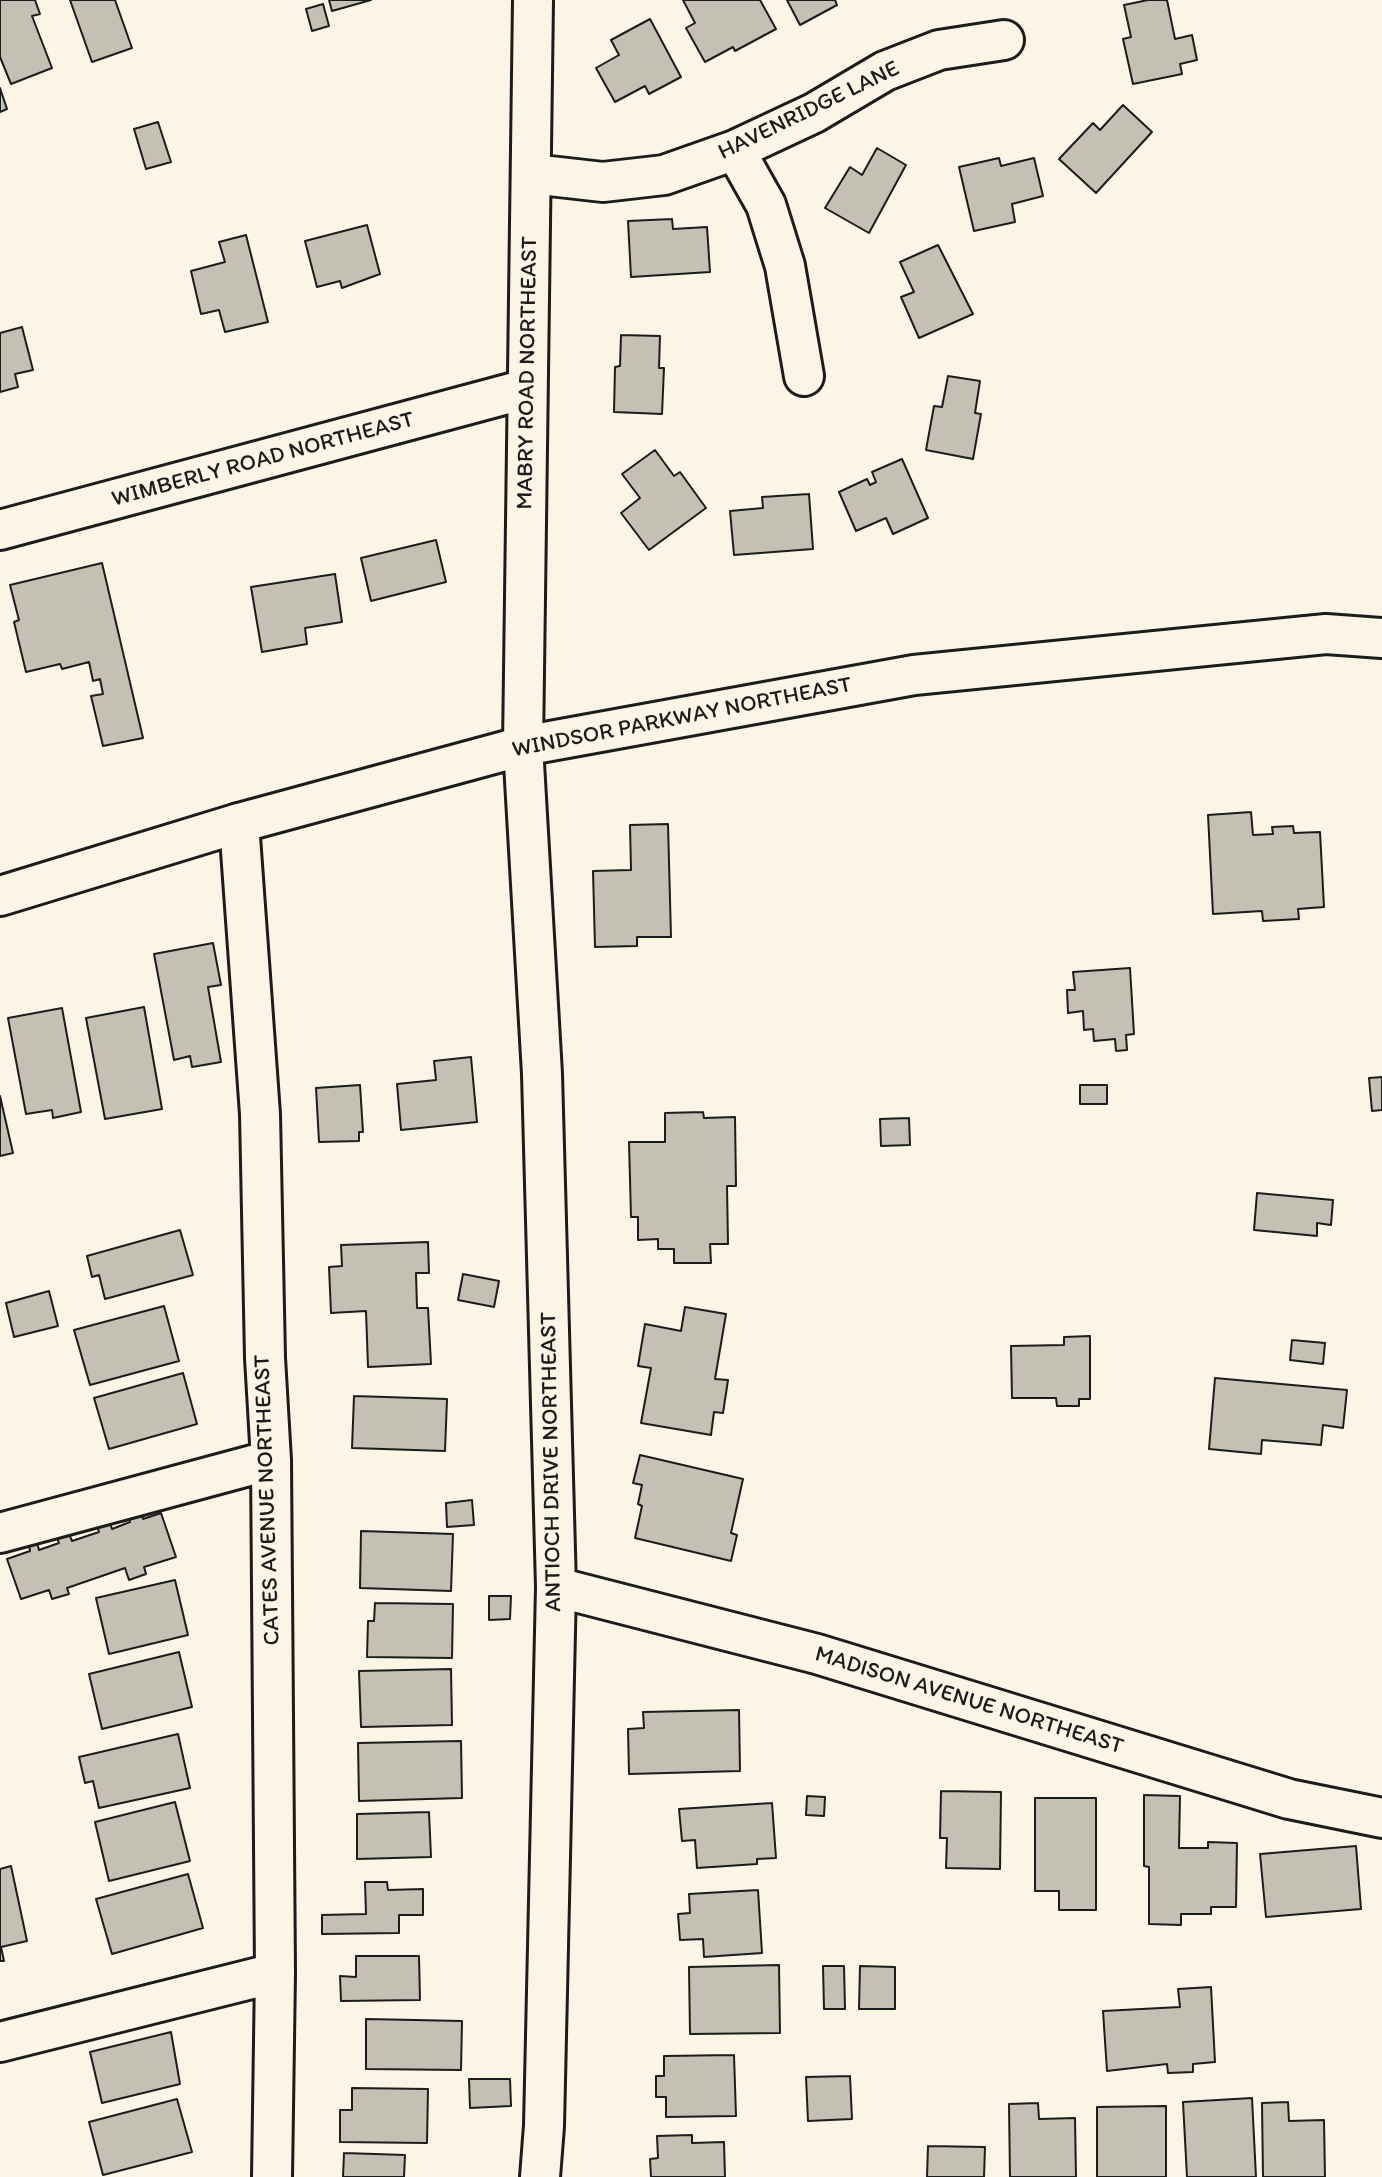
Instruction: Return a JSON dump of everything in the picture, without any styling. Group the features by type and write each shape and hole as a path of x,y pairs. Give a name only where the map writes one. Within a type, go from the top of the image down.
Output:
{"street":[{"name":"MABRY ROAD NORTHEAST","path":"523,746 533,0"},
{"name":"HAVENRIDGE LANE","path":"531,174 603,182 651,177 735,150 814,113 885,72 939,50 1004,40"},
{"path":"735,150 766,205 785,266 804,376"},
{"name":"WIMBERLY ROAD NORTHEAST","path":"0,530 526,389"},
{"name":"WINDSOR PARKWAY NORTHEAST","path":"0,896 239,823 523,746 914,675 1326,634 1382,638"},
{"name":"ANTIOCH DRIVE NORTHEAST","path":"523,746 542,1074 556,1587 544,2126 540,2177"},
{"name":"CATES AVENUE NORTHEAST","path":"239,823 260,1114 264,1358 271,1460 275,1973 272,2177"},
{"path":"0,1533 271,1460"},
{"name":"MADISON AVENUE NORTHEAST","path":"556,1587 817,1654 1289,1799 1382,1818"},
{"path":"0,2042 275,1973"}],"building":[{"path":"0,0 35,0 40,14 32,16 52,68 11,84 0,57"},
{"path":"70,0 115,0 132,48 92,62"},
{"path":"329,0 371,0 332,11"},
{"path":"683,0 760,0 776,29 735,51 733,47 705,62 686,28 695,23"},
{"path":"787,0 835,0 837,5 800,25"},
{"path":"1148,0 1167,0 1175,39 1192,35 1197,60 1180,64 1182,74 1133,84 1123,39 1131,37 1124,5"},
{"path":"323,4 329,26 312,31 306,9"},
{"path":"650,19 681,77 649,94 645,86 615,102 596,68 619,55 611,40"},
{"path":"0,88 7,109 0,112"},
{"path":"1123,105 1152,132 1096,193 1059,159 1093,123 1100,130"},
{"path":"158,122 171,162 146,169 134,129"},
{"path":"877,148 906,165 869,233 825,208 850,167 862,175"},
{"path":"999,158 1001,166 1034,158 1043,196 1012,204 1015,222 974,231 959,167"},
{"path":"672,219 673,229 707,227 710,272 631,277 628,221"},
{"path":"367,225 380,274 342,288 340,281 317,287 305,241"},
{"path":"246,235 268,322 225,332 219,310 201,314 191,271 225,262 219,242"},
{"path":"938,245 973,314 919,338 901,297 914,292 900,262"},
{"path":"22,327 33,370 15,374 18,387 0,392 0,333"},
{"path":"621,335 660,336 659,368 664,368 662,414 614,412 615,367 620,366"},
{"path":"948,376 980,381 975,413 981,414 973,459 926,450 934,406 942,407"},
{"path":"655,450 674,476 680,472 706,508 649,550 621,513 640,498 622,474"},
{"path":"902,459 928,518 893,534 886,518 856,531 839,492 867,479 870,485 876,482 872,472"},
{"path":"809,494 813,549 734,555 730,511 763,508 762,497"},
{"path":"436,540 446,582 371,601 361,558"},
{"path":"102,563 143,738 103,746 91,696 103,694 100,679 93,681 89,662 62,669 60,664 26,672 14,622 19,620 10,585"},
{"path":"335,574 342,622 305,628 307,644 262,652 251,587"},
{"path":"1251,812 1253,835 1273,834 1272,827 1293,826 1294,833 1320,832 1324,907 1298,909 1299,919 1263,921 1262,911 1213,914 1208,815"},
{"path":"668,824 671,937 637,937 637,946 595,947 593,871 631,870 630,825"},
{"path":"213,943 221,985 208,987 221,1062 192,1067 190,1056 174,1060 154,954"},
{"path":"1130,968 1134,1034 1126,1035 1127,1050 1116,1051 1115,1039 1094,1041 1093,1029 1084,1030 1083,1011 1068,1013 1067,990 1075,990 1073,972"},
{"path":"144,1007 162,1109 105,1119 86,1018"},
{"path":"62,1008 81,1112 53,1118 52,1110 26,1114 8,1018"},
{"path":"471,1057 477,1122 401,1130 397,1084 436,1080 434,1061"},
{"path":"1382,1077 1382,1110 1372,1111 1369,1078"},
{"path":"360,1085 363,1132 359,1132 359,1141 319,1142 316,1088"},
{"path":"1080,1085 1107,1085 1107,1104 1080,1104"},
{"path":"0,1096 13,1153 0,1156"},
{"path":"703,1112 704,1118 735,1117 736,1186 727,1186 728,1244 710,1244 711,1263 674,1263 674,1249 658,1249 658,1239 638,1240 638,1217 631,1217 629,1142 665,1142 665,1113"},
{"path":"909,1118 910,1145 881,1146 880,1119"},
{"path":"1257,1193 1333,1200 1331,1225 1317,1223 1317,1236 1254,1230"},
{"path":"180,1230 193,1275 105,1299 99,1275 92,1277 87,1256"},
{"path":"428,1242 429,1273 416,1273 417,1308 428,1308 431,1364 368,1367 366,1311 331,1313 329,1267 342,1266 341,1245"},
{"path":"463,1274 499,1281 494,1307 458,1300"},
{"path":"49,1291 58,1326 14,1337 6,1303"},
{"path":"164,1306 179,1361 90,1385 74,1330"},
{"path":"685,1307 726,1314 715,1379 728,1380 723,1413 714,1412 711,1435 641,1423 651,1368 638,1366 645,1324 681,1331"},
{"path":"1090,1336 1090,1399 1079,1399 1079,1406 1057,1406 1056,1398 1012,1398 1011,1346 1064,1345 1064,1337"},
{"path":"1292,1340 1325,1343 1323,1364 1290,1360"},
{"path":"183,1373 197,1424 109,1449 94,1398"},
{"path":"1215,1378 1347,1390 1343,1428 1323,1425 1321,1445 1262,1440 1261,1454 1209,1449"},
{"path":"354,1396 447,1399 445,1451 352,1448"},
{"path":"640,1455 743,1479 731,1533 737,1535 731,1561 635,1538 642,1506 638,1504 642,1485 633,1483"},
{"path":"472,1500 474,1525 447,1527 446,1503"},
{"path":"140,1511 143,1519 161,1513 176,1557 144,1567 146,1574 129,1580 125,1568 67,1588 69,1594 52,1599 49,1590 21,1599 7,1559 30,1551 29,1546 37,1543 39,1550 59,1543 57,1538 69,1534 72,1541 99,1532 96,1524 109,1520 112,1529 130,1522 128,1515"},
{"path":"361,1531 453,1534 451,1591 360,1588"},
{"path":"175,1580 188,1635 109,1654 96,1598"},
{"path":"489,1596 511,1596 510,1619 489,1620"},
{"path":"375,1603 453,1604 452,1658 367,1657 368,1621 374,1621"},
{"path":"179,1652 192,1707 102,1729 89,1674"},
{"path":"451,1669 452,1725 361,1727 359,1671"},
{"path":"739,1710 740,1771 629,1774 628,1729 644,1728 643,1712"},
{"path":"178,1734 190,1788 99,1808 93,1781 85,1783 79,1757"},
{"path":"461,1741 462,1798 359,1801 358,1743"},
{"path":"941,1791 1001,1792 1000,1869 946,1868 947,1838 940,1838"},
{"path":"1144,1795 1180,1796 1179,1848 1208,1848 1208,1842 1237,1843 1236,1907 1211,1907 1211,1914 1181,1914 1181,1925 1149,1924 1149,1867 1144,1866"},
{"path":"807,1796 825,1797 824,1816 806,1815"},
{"path":"1035,1798 1096,1798 1096,1910 1059,1910 1059,1891 1035,1891"},
{"path":"175,1802 190,1861 109,1881 95,1822"},
{"path":"772,1803 776,1858 757,1859 757,1864 697,1868 695,1840 682,1841 679,1809"},
{"path":"429,1812 431,1857 357,1859 357,1814"},
{"path":"1356,1846 1361,1909 1266,1917 1260,1854"},
{"path":"11,1866 27,1941 1,1947 4,1961 0,1961 0,1869"},
{"path":"188,1874 203,1928 112,1954 96,1899"},
{"path":"365,1882 387,1882 388,1890 423,1889 423,1915 399,1915 399,1933 322,1934 322,1915 366,1914"},
{"path":"758,1890 762,1953 704,1957 703,1939 680,1940 678,1914 690,1913 689,1894"},
{"path":"356,1956 419,1956 420,2000 341,2001 340,1976 356,1977"},
{"path":"779,1965 780,2033 690,2034 689,1967"},
{"path":"823,1966 844,1966 845,2009 824,2009"},
{"path":"860,1966 895,1967 895,2009 859,2009"},
{"path":"1211,1987 1215,2062 1193,2064 1193,2072 1168,2073 1167,2064 1107,2071 1103,2011 1180,2007 1178,1989"},
{"path":"366,2019 462,2021 461,2070 366,2069"},
{"path":"171,2032 180,2084 102,2103 90,2052"},
{"path":"734,2055 736,2116 666,2117 666,2097 656,2097 656,2076 664,2076 664,2056"},
{"path":"850,2076 852,2119 808,2121 806,2077"},
{"path":"469,2079 510,2079 511,2106 470,2108"},
{"path":"352,2088 428,2089 427,2143 340,2142 340,2110 352,2110"},
{"path":"1252,2098 1256,2177 1187,2177 1183,2102"},
{"path":"177,2099 192,2152 103,2175 89,2122"},
{"path":"1288,2102 1289,2121 1324,2120 1325,2177 1263,2177 1262,2103"},
{"path":"1038,2103 1039,2119 1075,2118 1076,2177 1010,2177 1009,2104"},
{"path":"1166,2106 1166,2177 1097,2177 1097,2107"},
{"path":"692,2135 692,2143 724,2142 725,2177 651,2177 650,2159 658,2158 657,2136"},
{"path":"928,2146 985,2147 984,2177 927,2177"},
{"path":"344,2153 405,2155 404,2177 343,2177"}]}
